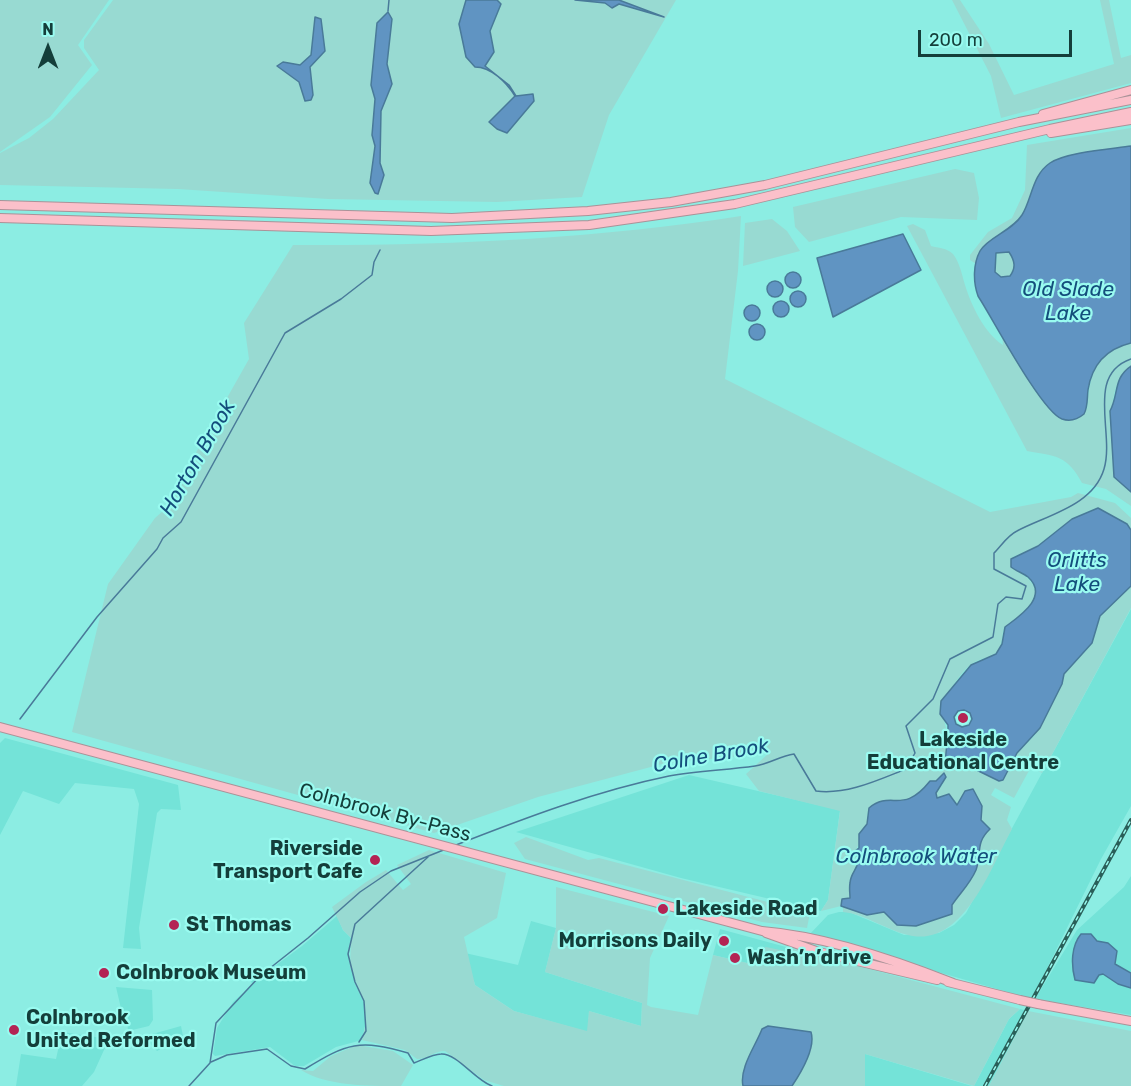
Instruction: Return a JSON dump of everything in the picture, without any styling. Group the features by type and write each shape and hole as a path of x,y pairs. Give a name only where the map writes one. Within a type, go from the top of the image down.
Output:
{"highway":[{"path":"1018,122 1058,108 1131,90"},
{"path":"0,205 417,218 546,215 671,202 754,187 1018,122 1131,100"},
{"path":"0,218 431,231 589,225 684,213 755,200 1023,135 1131,112"},
{"path":"1023,135 1069,131 1131,120"},
{"name":"Colnbrook By-Pass","path":"0,727 762,931 819,952 1038,1005 1131,1021"}],"shaded area":[{"path":"0,0 109,0 78,45 92,65 50,117 0,152"},
{"path":"113,0 676,0 609,115 582,197 497,202 328,199 178,189 0,185 0,153 29,138 53,119 99,70 84,48 84,40"},
{"path":"952,0 960,0 989,44 1014,95 1114,64 1100,0 1109,0 1121,58 1131,55 1131,83 1001,118 991,76"},
{"path":"1131,128 1131,146 1048,164 1038,177 1026,208 1017,222 983,249 976,264 970,260 970,255 988,232 1012,218 1025,190 1027,145"},
{"path":"955,169 974,173 979,198 977,220 901,217 809,242 795,227 793,207"},
{"path":"741,216 738,271 725,379 990,512 1071,497 1078,493 1115,503 1131,518 1131,530 1127,524 1098,508 1067,523 1036,547 1013,557 1014,569 1034,586 1035,594 1032,601 1027,609 1003,631 1002,642 995,654 967,668 941,701 948,739 945,763 956,760 1003,780 1017,753 1035,735 1062,684 1064,674 1090,646 1100,616 1131,586 1131,608 1042,773 1031,767 1014,798 995,788 991,795 1011,807 1007,820 1012,829 973,901 960,918 945,930 927,936 908,935 843,912 843,907 872,914 884,912 892,919 916,926 952,913 952,905 976,870 982,839 990,828 981,820 970,788 957,805 952,797 937,798 936,793 943,784 943,774 936,781 931,781 910,801 883,801 868,811 867,824 855,853 858,857 857,869 849,886 850,898 841,906 821,911 828,900 840,811 759,791 746,774 769,753 662,764 538,797 434,833 72,732 108,584 155,518 163,511 249,359 244,323 293,245 517,240 685,224"},
{"path":"772,219 787,231 800,251 743,266 745,223"},
{"path":"913,224 925,230 931,246 945,249 953,254 980,318 990,334 1003,345 1002,335 1045,403 1087,409 1092,376 1096,367 1109,352 1131,343 1131,366 1122,375 1116,387 1112,417 1114,477 1131,492 1131,506 1106,489 1082,483 1071,467 1060,458 1027,451 907,226"},
{"path":"1009,252 1014,267 1010,276 1001,277 995,272 997,253"},
{"path":"1131,609 1131,806 1101,859 1032,999 809,935 828,915 839,912 849,912 904,935 939,933 954,925 966,913"},
{"path":"5,738 178,785 181,810 161,809 157,813 139,928 141,949 123,948 139,804 134,789 75,783 59,804 23,791 0,835 0,743"},
{"path":"689,775 840,810 828,900 821,911 681,878 516,832"},
{"path":"526,837 588,860 599,858 810,913 807,928 762,922 525,859 514,843"},
{"path":"429,850 506,873 497,918 464,937 475,985 514,1011 587,1031 589,1011 641,1026 642,1003 545,972 556,928 556,887 669,916 650,958 647,1005 651,1007 698,1015 713,955 747,963 750,955 766,947 785,951 786,947 1020,1009 1009,1019 974,1086 865,1054 865,1086 504,1086 484,1080 445,1051 417,1059 405,1050 362,1040 366,1022 364,1002 350,967 351,938 343,930 332,907 386,870 403,890 411,884 397,865"},
{"path":"1131,876 1131,1015 1035,999 1077,930 1124,887"},
{"path":"337,916 343,930 351,938 348,953 355,984 364,1002 366,1022 362,1040 336,1047 304,1066 295,1066 270,1047 215,1056 213,1054 217,1028 233,1002 253,984 249,980 254,977 256,980 302,946"},
{"path":"531,921 556,928 545,972 642,1003 641,1026 589,1011 588,1032 514,1011 475,985 465,953 518,965"},
{"path":"720,929 786,947 785,951 747,963 713,955"},
{"path":"116,987 152,990 153,1020 149,1026 128,1031 127,1017 123,1017"},
{"path":"1020,1009 1028,1011 989,1086 974,1086 1009,1019"},
{"path":"1028,1011 1131,1031 1131,1086 989,1086"},
{"path":"181,1026 183,1036 157,1051 146,1039 149,1035"},
{"path":"62,1032 109,1039 94,1072 82,1086 16,1086 21,1054 56,1059"},
{"path":"357,1045 393,1051 413,1065 401,1086 335,1082 301,1070 313,1071 331,1056"},
{"path":"865,1054 972,1086 865,1086"}],"water":[{"path":"466,0 497,0 501,4 490,31 494,52 485,66 497,75 475,67 466,57 459,24"},
{"path":"575,0 619,0 664,17 619,4 612,8 605,3"},
{"path":"388,12 392,19 387,64 392,84 381,111 380,163 384,175 378,194 375,193 370,183 375,146 372,135 375,99 371,85 377,23"},
{"path":"315,17 321,19 325,51 310,67 313,95 311,100 305,101 299,82 277,66 283,62 300,65 311,55"},
{"path":"499,77 509,85 516,96 533,94 534,101 507,133 497,129 489,122 515,96"},
{"name":"Old Slade Lake","path":"1131,146 1131,343 1114,349 1102,359 1090,381 1084,414 1074,420 1065,420 1053,412 1030,383 978,296 975,285 976,262 984,246 1018,221 1039,174 1050,163 1067,156","holes":["1009,252 1014,261 1013,270 1010,276 1001,277 995,272 996,253"]},
{"path":"903,234 921,270 833,317 817,258"},
{"path":"790,272 796,272 801,280 799,286 790,288 785,283 785,277"},
{"path":"772,281 778,281 783,289 781,295 772,297 767,292 767,286"},
{"path":"795,291 801,291 806,299 804,305 795,307 790,302 790,296"},
{"path":"778,301 784,301 789,309 787,315 778,317 773,312 773,306"},
{"path":"749,305 755,305 760,313 758,319 749,321 744,316 744,310"},
{"path":"754,324 760,324 765,332 763,338 754,340 749,335 749,329"},
{"path":"1131,366 1131,492 1114,477 1110,411 1121,376"},
{"name":"Orlitts Lake","path":"1098,508 1127,524 1131,530 1131,586 1100,616 1092,643 1064,674 1062,684 1040,728 1017,753 1003,780 999,781 956,760 945,764 948,725 940,714 941,701 971,665 996,654 1002,644 1005,627 1024,612 1034,599 1036,592 1034,584 1028,577 1011,567 1011,559 1038,546 1072,519","holes":["964,710 970,713 972,719 969,725 962,727 956,724 954,717 958,711"]},
{"name":"Colnbrook Water","path":"944,773 946,777 936,793 937,798 949,794 957,805 965,791 973,789 982,806 981,820 990,829 982,839 976,870 952,905 952,914 916,926 897,925 884,912 867,915 841,906 842,899 850,898 851,878 858,861 855,851 859,848 859,834 867,824 869,808 884,801 904,800 912,797 930,781 936,781"},
{"path":"1081,934 1091,934 1097,941 1108,943 1117,951 1115,964 1131,973 1131,988 1118,984 1103,974 1099,975 1094,983 1075,980 1073,956 1075,944"},
{"path":"768,1026 811,1032 811,1046 806,1060 792,1086 743,1086 743,1072 749,1057 762,1029"}],"waterway":[{"name":"Horton Brook","path":"388,11 389,0"},
{"name":"Horton Brook","path":"20,719 97,617 157,549 163,538 181,522 285,333 341,299 372,275 374,262 380,250"},
{"name":"Colne Brook","path":"456,845 534,815 615,789 669,776 760,765 794,754 816,791 851,789 906,769 915,753 906,726 933,699 950,659 993,637 998,604 1006,597 1022,599 1026,586 994,569 994,553 1014,533 1080,501 1098,482 1104,469 1106,455 1105,391 1109,378 1117,367 1131,359"},
{"name":"Colne Brook","path":"189,1086 210,1063 216,1023 260,976 360,892 391,871 446,849"},
{"path":"359,1042 366,1031 364,1001 355,982 348,954 355,924 428,857"},
{"path":"211,1062 227,1055 267,1049 291,1066 305,1069 343,1049 365,1045 378,1046 408,1053 414,1063 435,1055 447,1055 492,1086"}],"railway":[{"path":"985,1086 1131,820"}],"place":[{"name":"Lakeside Educational Centre","path":"963,718"},
{"name":"Riverside Transport Cafe","path":"375,860"},
{"name":"Lakeside Road","path":"663,909"},
{"name":"St Thomas","path":"174,925"},
{"name":"Morrisons Daily","path":"724,941"},
{"name":"Wash’n’drive","path":"735,958"},
{"name":"Colnbrook Museum","path":"104,973"},
{"name":"Colnbrook United Reformed","path":"14,1030"}]}
